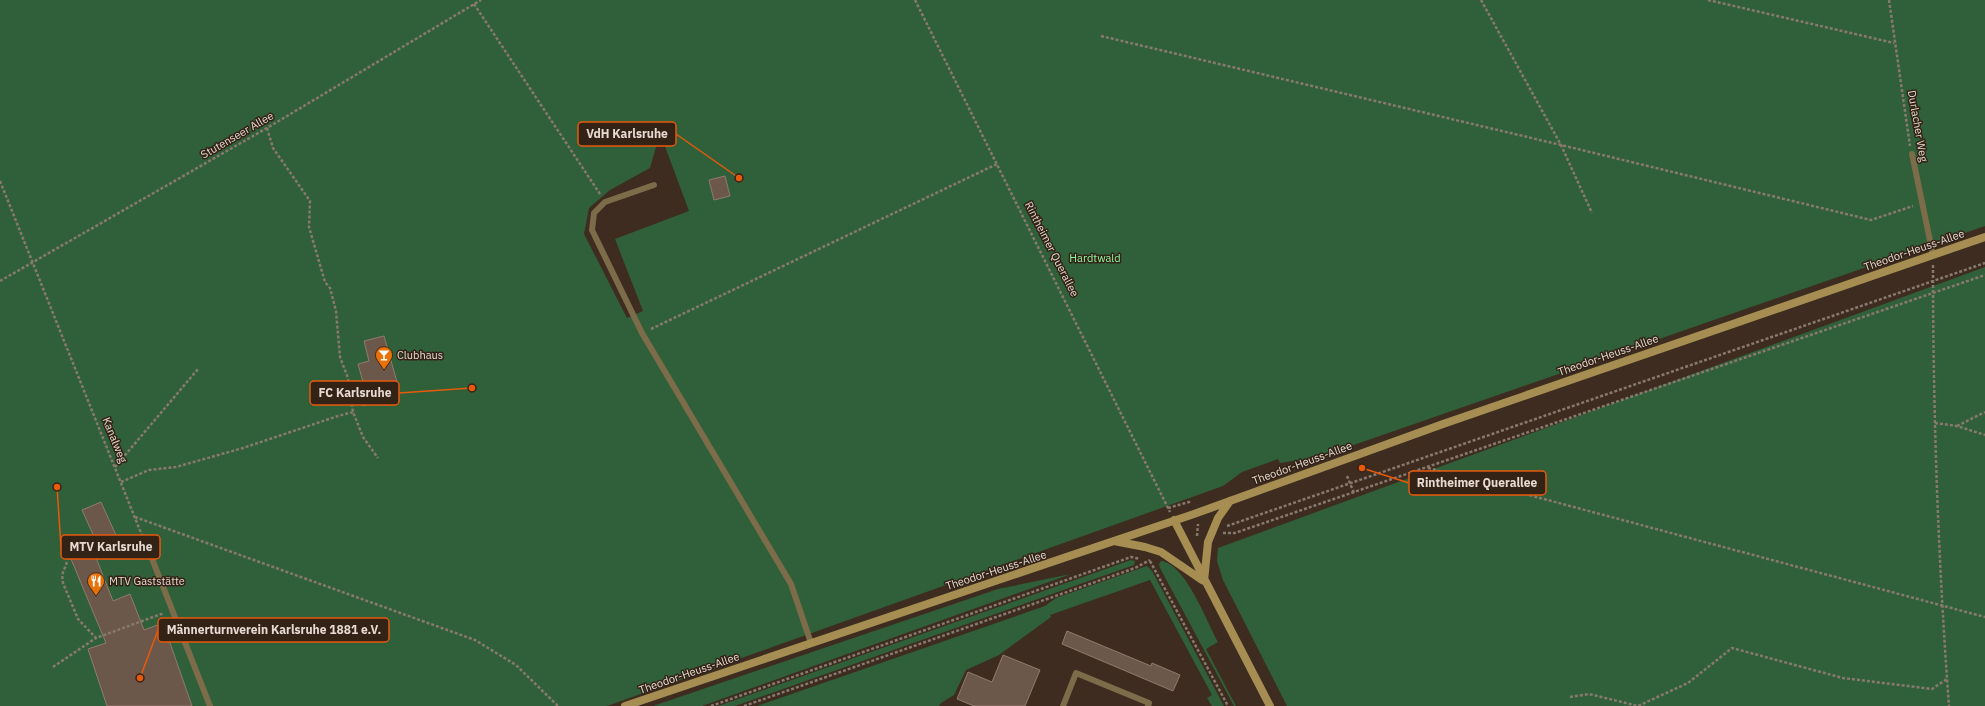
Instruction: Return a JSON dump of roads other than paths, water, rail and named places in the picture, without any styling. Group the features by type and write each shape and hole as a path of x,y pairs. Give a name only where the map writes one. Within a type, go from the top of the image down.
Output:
{"main road":[{"name":"Theodor-Heuss-Allee","path":"625,706 1038,568 1113,540 1230,501 1436,426 1985,237"},
{"path":"1204,581 1207,551 1212,532 1218,518 1230,501"},
{"path":"1174,520 1204,581 1270,706"},
{"path":"1113,540 1161,552 1204,581"}],"lane":[{"name":"Durlacher Weg","path":"1912,154 1933,255"},
{"path":"654,185 605,202 594,213 592,230 642,333 791,584 811,643"},
{"path":"149,551 210,706"},
{"path":"1063,706 1076,673 1149,703 1148,706"}],"place":[{"name":"VdH Karlsruhe","path":"739,178"},
{"name":"Clubhaus","path":"384,370"},
{"name":"FC Karlsruhe","path":"472,388"},
{"name":"Rintheimer Querallee","path":"1362,468"},
{"name":"MTV Karlsruhe","path":"57,487"},
{"name":"MTV Gaststätte","path":"96,596"},
{"name":"Männerturnverein Karlsruhe 1881 e.V.","path":"140,678"}],"park label":[{"name":"Hardtwald","path":"1095,258"}]}
